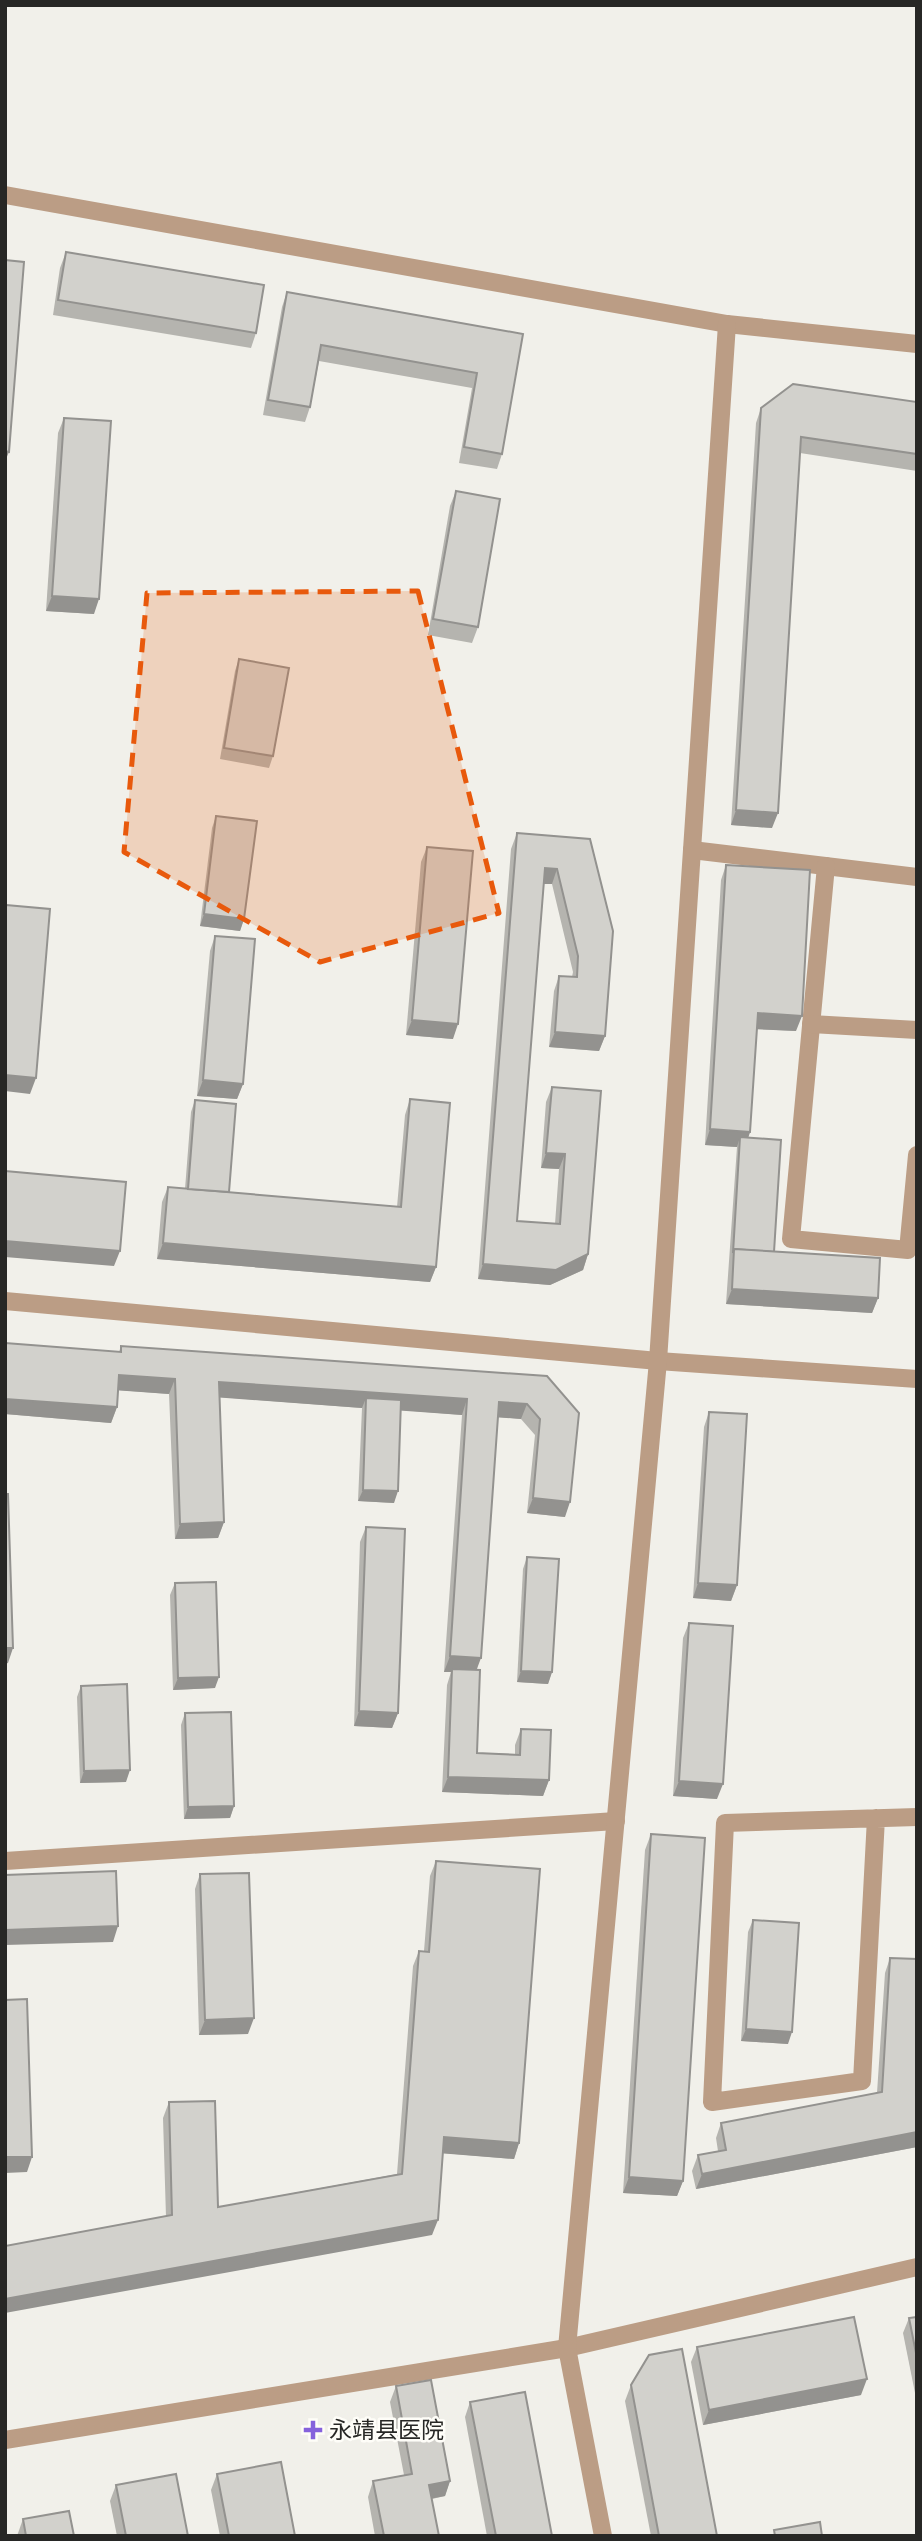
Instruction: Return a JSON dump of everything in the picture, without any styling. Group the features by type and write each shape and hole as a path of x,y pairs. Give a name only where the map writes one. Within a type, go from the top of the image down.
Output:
{"street":[{"path":"5,195 727,324 917,344"},
{"path":"603,2536 568,2348 658,1361 727,324"},
{"path":"692,850 917,877"},
{"path":"826,866 791,1239 908,1250 917,1155"},
{"path":"811,1024 917,1030"},
{"path":"5,1301 658,1361 917,1379"},
{"path":"876,1818 862,2081 712,2102 725,1823 876,1818 917,1817"},
{"path":"5,1861 616,1821"},
{"path":"5,2440 568,2348 917,2267"}],"highlighted area":[{"path":"418,591 499,913 320,962 124,852 147,593"}],"building":[{"path":"66,252 264,285 256,333 58,300"},
{"path":"5,260 24,262 9,452 5,451"},
{"path":"287,292 523,334 502,454 464,447 477,373 321,345 310,407 268,400"},
{"path":"793,384 917,402 917,454 801,437 778,813 736,810 761,408"},
{"path":"64,418 111,421 99,599 52,596"},
{"path":"456,491 500,499 478,627 433,619"},
{"path":"239,659 289,668 273,756 224,748"},
{"path":"216,816 257,821 244,919 204,914"},
{"path":"517,833 590,839 613,931 605,1036 555,1032 559,976 577,977 578,956 557,869 545,868 517,1221 560,1224 565,1154 546,1153 552,1087 601,1091 588,1254 556,1270 483,1264"},
{"path":"427,847 473,851 458,1024 412,1020"},
{"path":"726,865 810,870 802,1016 758,1013 750,1132 710,1129"},
{"path":"6,905 50,909 36,1078 5,1075"},
{"path":"215,936 255,939 243,1084 203,1080"},
{"path":"410,1099 450,1103 436,1267 163,1243 168,1187 401,1207"},
{"path":"195,1100 236,1104 229,1192 188,1189"},
{"path":"740,1137 781,1140 774,1252 734,1249 733,1253"},
{"path":"5,1171 126,1182 120,1251 5,1241"},
{"path":"734,1249 880,1258 878,1298 732,1289"},
{"path":"5,1343 121,1352 121,1346 547,1376 579,1413 570,1502 533,1498 540,1419 527,1404 499,1402 481,1658 450,1656 467,1399 219,1382 224,1522 180,1524 175,1379 119,1375 117,1407 5,1399"},
{"path":"366,1398 401,1400 398,1491 363,1490"},
{"path":"709,1412 747,1414 737,1585 698,1583"},
{"path":"5,1494 8,1494 13,1648 5,1648"},
{"path":"366,1527 405,1529 398,1713 359,1711"},
{"path":"527,1557 559,1559 552,1672 521,1671"},
{"path":"216,1582 219,1677 178,1678 175,1583"},
{"path":"689,1623 733,1626 723,1784 679,1781"},
{"path":"452,1669 480,1670 477,1753 520,1755 521,1729 551,1730 549,1780 448,1777"},
{"path":"127,1684 130,1770 84,1771 81,1686"},
{"path":"231,1712 234,1806 188,1807 185,1713"},
{"path":"651,1834 705,1838 683,2181 629,2177"},
{"path":"436,1861 540,1869 519,2143 444,2137 438,2220 5,2299 5,2246 172,2215 169,2102 215,2101 218,2207 402,2174 419,1951 429,1952"},
{"path":"116,1871 118,1926 5,1930 5,1875"},
{"path":"249,1873 254,2018 205,2020 200,1874"},
{"path":"753,1920 799,1923 792,2032 746,2029"},
{"path":"890,1958 917,1959 917,2132 702,2174 698,2155 726,2150 721,2123 882,2092"},
{"path":"27,1999 32,2157 5,2157 5,2000"},
{"path":"854,2317 867,2379 709,2410 697,2347"},
{"path":"917,2317 917,2358 909,2318"},
{"path":"682,2349 717,2536 659,2536 631,2385 649,2355"},
{"path":"431,2380 450,2481 429,2485 439,2536 384,2536 373,2481 412,2474 396,2386"},
{"path":"525,2392 552,2536 496,2536 470,2402"},
{"path":"281,2462 295,2536 229,2536 217,2474"},
{"path":"176,2474 188,2536 126,2536 116,2485"},
{"path":"69,2511 74,2536 26,2536 23,2519"},
{"path":"820,2522 822,2536 775,2536 774,2530"}],"place":[{"name":"永靖县医院","path":"313,2430"}]}
